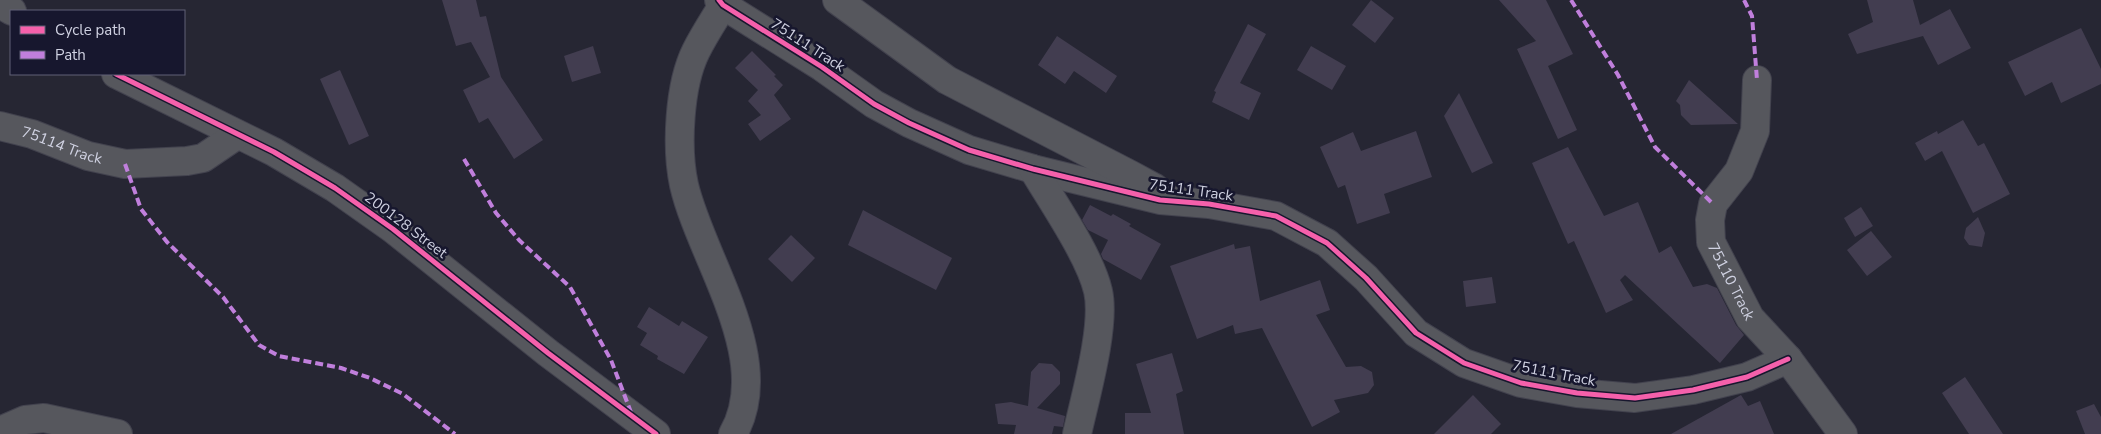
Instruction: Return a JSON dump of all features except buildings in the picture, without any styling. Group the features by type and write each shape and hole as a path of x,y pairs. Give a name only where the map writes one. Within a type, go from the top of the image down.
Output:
{"street":[{"path":"837,0 947,80 1155,188 1160,200"},
{"path":"721,2 695,52 682,100 680,146 684,185 741,342 746,371 744,397 739,425 733,434"},
{"name":"75111 Track","path":"721,2 874,104 908,123 969,150 1033,169 1160,200 1209,204 1276,216 1327,243 1366,278 1416,333 1464,364 1521,383 1577,393 1635,398 1693,390 1747,377 1788,359"},
{"name":"200128 Street","path":"118,75 274,152 335,188 393,229 548,353 656,434"},
{"name":"75110 Track","path":"1757,80 1755,131 1739,171 1713,204 1710,230 1711,242 1750,318 1788,359 1843,434"},
{"name":"75114 Track","path":"0,126 32,134 88,156 125,164 187,161 204,158 237,135"},
{"path":"1033,169 1086,262 1098,290 1100,317 1077,434"},
{"path":"2,428 25,420 44,418 118,434"}],"marked path":[{"path":"1571,0 1618,75 1655,147 1713,204"},
{"path":"1744,0 1752,16 1757,80"},
{"path":"464,159 496,213 519,240 570,287 611,360 632,415"},
{"path":"125,164 141,209 167,242 223,297 259,345 279,356 341,368 370,378 403,394 455,434"}],"cycle path":[{"path":"719,0 723,5 822,67 874,104 909,123 969,150 1033,169 1160,200 1209,204 1276,216 1327,243 1366,278 1416,333 1464,363 1521,383 1577,393 1635,398 1693,390 1747,377 1788,359"},
{"path":"118,75 274,152 335,188 393,229 548,353 656,434"}]}
